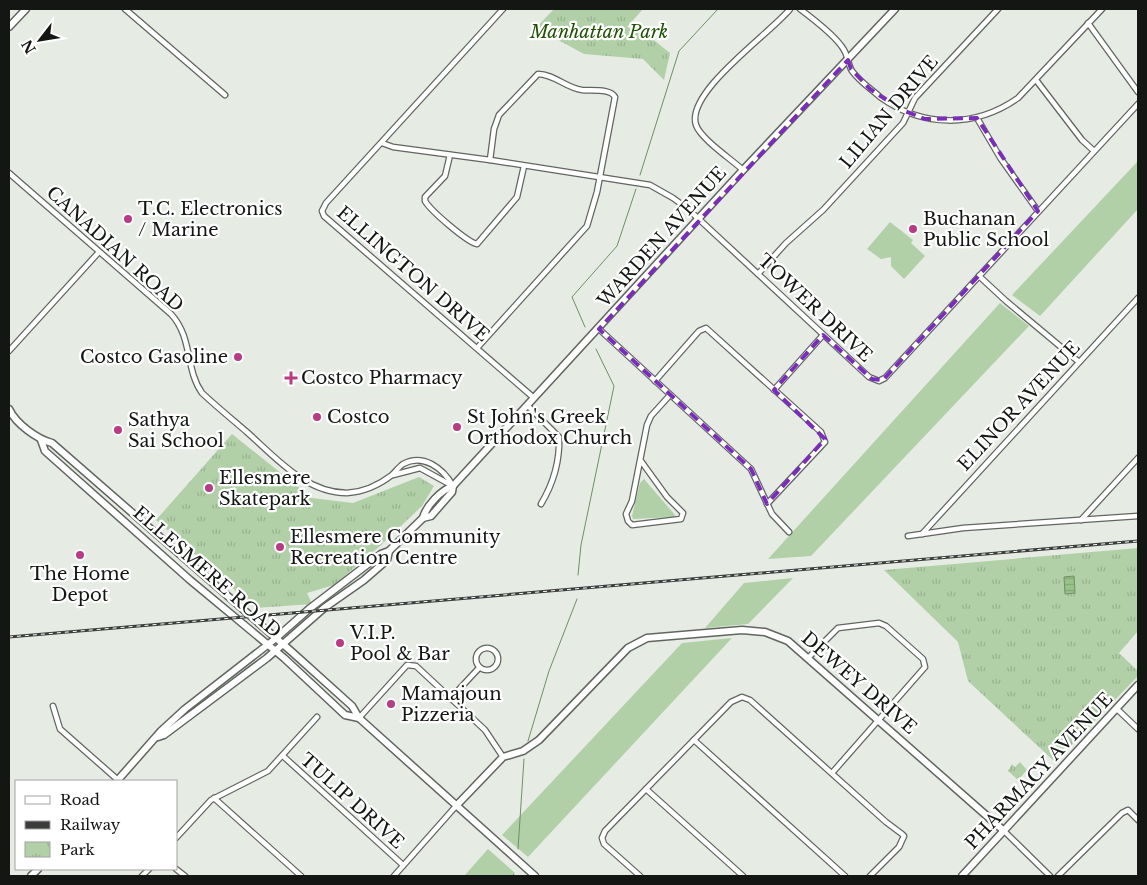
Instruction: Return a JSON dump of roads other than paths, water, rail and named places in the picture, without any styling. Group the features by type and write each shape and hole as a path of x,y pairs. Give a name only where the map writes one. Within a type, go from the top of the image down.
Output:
{"main road":[{"path":"9,27 26,9"},
{"name":"WARDEN AVENUE","path":"158,737 164,735 274,651 324,608 387,560 390,552 423,518 431,516 437,510 452,492 453,486 743,170 895,9"},
{"name":"ELLESMERE ROAD","path":"10,413 41,440 52,443 282,644 352,706 359,718 536,876"},
{"name":"ELLESMERE ROAD","path":"41,440 45,451 190,580 268,645 345,715 359,718"},
{"path":"114,511 121,503"},
{"name":"WARDEN AVENUE","path":"117,780 158,737 161,731 199,698 268,645 309,609 381,554 390,552"},
{"name":"DEWEY DRIVE","path":"456,806 503,757 524,751 539,740 628,648 647,638 742,630 765,632 788,641 809,657 1004,831"},
{"name":"PHARMACY AVENUE","path":"962,876 1138,686"}],"street":[{"path":"125,9 225,95"},
{"name":"ELLINGTON DRIVE","path":"503,9 382,144 326,203 322,211 324,216 534,398"},
{"path":"743,170 701,133 696,121 698,110 708,89 790,9"},
{"path":"800,9 844,49 851,70 870,89 891,104 908,112 925,119 946,121 977,118 1011,102 1036,80 1102,9"},
{"name":"LILIAN DRIVE","path":"758,274 786,243 823,210 903,123 915,98 998,9"},
{"path":"1088,23 1138,92"},
{"path":"477,348 583,233 594,205 615,97 610,92 568,87 546,74 538,74 531,79 501,112 494,129 490,160"},
{"path":"1036,80 1082,140 1094,150"},
{"name":"TOWER DRIVE","path":"382,144 650,185 673,198 869,377 880,381 980,276 1138,104"},
{"path":"977,118 1001,159 1038,211"},
{"path":"450,155 445,176 425,197 425,201 430,209 468,240 477,244 517,198 524,166"},
{"name":"CANADIAN ROAD","path":"9,173 171,314 181,327 189,348 194,378 202,393 291,472 322,489 347,493 369,489 391,475 402,465 422,460 438,468 448,477 453,486"},
{"path":"9,351 100,252"},
{"path":"980,276 1006,301 1079,362"},
{"name":"ELINOR AVENUE","path":"922,534 1138,298"},
{"path":"655,381 699,331 706,328 821,432 825,442 767,504"},
{"path":"599,329 751,470 767,504 776,518 789,532"},
{"path":"774,390 823,335"},
{"path":"640,461 667,497 681,510 683,513 681,519 636,525 629,522 626,514 632,501 647,425 651,416 670,395"},
{"path":"528,406 559,437 559,450 550,488 541,504"},
{"path":"1082,520 1138,458"},
{"path":"908,536 1138,516"},
{"path":"809,657 838,628 879,623 892,631 923,659 925,667 832,773"},
{"path":"483,648 494,650 498,657 495,667 489,671 479,668 475,661 477,653 483,648"},
{"path":"359,718 407,665 416,666 485,730 503,757"},
{"path":"451,698 479,668"},
{"path":"640,876 604,844 602,838 608,827 731,702 742,697 750,700 904,836 899,847 870,876"},
{"path":"53,706 60,729 117,780"},
{"path":"1117,709 1138,729"},
{"path":"178,836 214,798 268,771 317,717"},
{"path":"694,740 845,876"},
{"name":"TULIP DRIVE","path":"282,756 403,865"},
{"path":"646,789 743,876"},
{"path":"214,798 301,876"},
{"path":"394,876 456,806"},
{"path":"1058,876 1122,813 1128,810 1138,820"},
{"name":"DEWEY DRIVE","path":"1004,831 1050,876"}],"waterway":[{"path":"640,175 679,51 718,9"},
{"path":"585,327 572,297 617,246 636,189"},
{"path":"578,575 581,545 614,386 596,349"},
{"path":"528,741 549,671 577,599"},
{"path":"518,849 524,759"}],"railway":[{"path":"9,637 1138,541"}],"place":[{"name":"T.C. Electronics / Marine","path":"128,219"},
{"name":"Buchanan Public School","path":"913,229"},
{"name":"Costco Gasoline","path":"238,357"},
{"name":"Costco Pharmacy","path":"291,378"},
{"name":"Costco","path":"317,417"},
{"name":"St John's Greek Orthodox Church","path":"457,427"},
{"name":"Sathya Sai School","path":"118,430"},
{"name":"Ellesmere Skatepark","path":"209,488"},
{"name":"Ellesmere Community Recreation Centre","path":"280,547"},
{"name":"The Home Depot","path":"80,555"},
{"name":"V.I.P. Pool & Bar","path":"340,643"},
{"name":"Mamajoun Pizzeria","path":"391,704"}],"park label":[{"name":"Manhattan Park","path":"599,32"}]}
